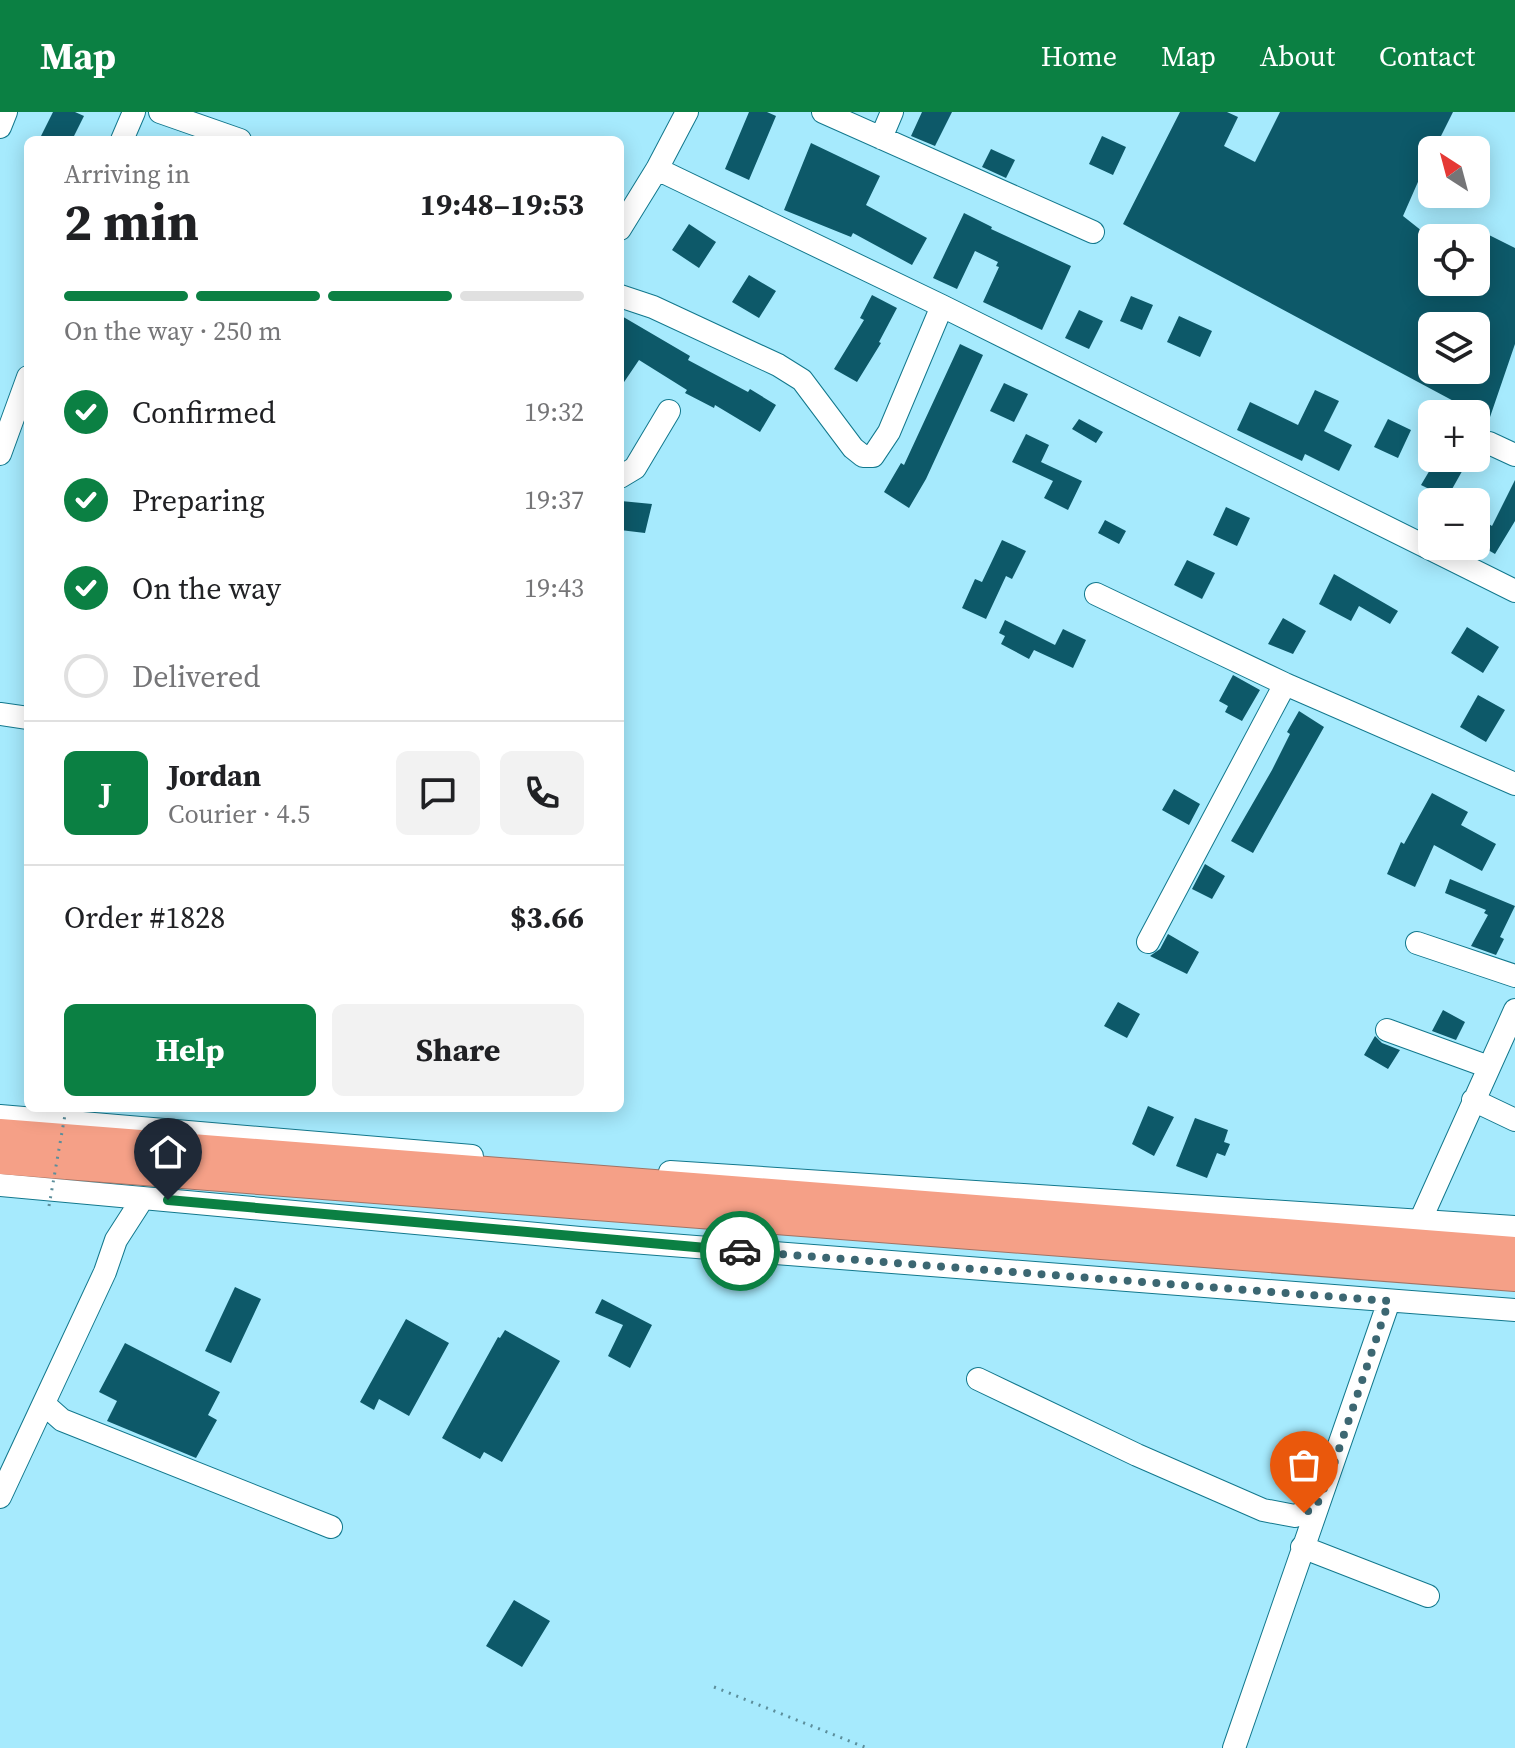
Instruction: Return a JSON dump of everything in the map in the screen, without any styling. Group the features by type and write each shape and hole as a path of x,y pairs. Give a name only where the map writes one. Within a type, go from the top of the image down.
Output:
{"highway":[{"path":"0,1134 1515,1252"},
{"path":"0,1159 1515,1276"}],"street":[{"path":"0,127 6,112"},
{"path":"124,136 134,112"},
{"path":"160,112 229,136"},
{"path":"624,223 687,112"},
{"path":"823,112 1093,232"},
{"path":"881,138 892,112"},
{"path":"657,169 942,306 1515,591"},
{"path":"624,297 653,307 778,365 802,380 853,448 863,456 873,456 889,432 942,306"},
{"path":"0,454 24,388"},
{"path":"624,475 635,468 669,411"},
{"path":"1490,443 1515,455"},
{"path":"1096,594 1285,684 1515,784"},
{"path":"1148,942 1285,684"},
{"path":"0,714 24,717"},
{"path":"1417,943 1515,976"},
{"path":"1421,1219 1515,1010"},
{"path":"1387,1030 1489,1067"},
{"path":"1473,1100 1515,1120"},
{"path":"179,1129 187,1112"},
{"path":"0,1116 573,1165 1515,1227"},
{"path":"0,1185 580,1238 1515,1310"},
{"path":"0,1497 105,1272 116,1240 143,1198"},
{"path":"1234,1748 1310,1550 1316,1507 1333,1467 1389,1301"},
{"path":"978,1379 1263,1510 1295,1516 1316,1507"},
{"path":"44,1404 62,1420 331,1527"},
{"path":"1310,1550 1428,1596"}],"path":[{"path":"49,1206 65,1115"},
{"path":"714,1687 867,1748"}],"building":[{"path":"53,112 75,112 84,116 74,136 41,136"},
{"path":"749,112 767,112 776,116 749,180 725,169"},
{"path":"922,112 952,112 935,146 911,136"},
{"path":"1180,112 1227,112 1238,117 1224,146 1255,162 1280,112 1453,112 1441,136 1418,136 1418,182 1403,216 1418,228 1418,296 1490,296 1490,236 1515,248 1515,344 1490,417 1490,400 1452,400 1422,384 1490,384 1490,312 1418,312 1418,382 1123,224"},
{"path":"1102,136 1126,147 1113,175 1089,164"},
{"path":"811,143 880,176 866,205 927,238 912,265 853,233 851,237 784,210"},
{"path":"991,149 1015,160 1006,178 982,167"},
{"path":"964,213 1071,266 1042,330 983,302 999,267 996,266 998,262 975,251 957,289 933,278"},
{"path":"689,224 716,242 699,268 672,250"},
{"path":"749,275 776,291 759,318 732,302"},
{"path":"872,295 897,308 881,343 857,382 834,369 864,320 860,318"},
{"path":"1131,296 1153,305 1142,330 1120,321"},
{"path":"1079,310 1103,321 1089,349 1065,338"},
{"path":"1179,316 1212,331 1200,357 1167,342"},
{"path":"624,317 690,356 688,360 748,392 750,389 776,405 760,432 715,405 714,408 685,393 687,390 639,360 624,382"},
{"path":"960,344 983,355 926,479 909,508 884,492 901,463 904,465"},
{"path":"1004,383 1028,394 1014,422 990,411"},
{"path":"1315,390 1339,401 1324,431 1352,445 1339,471 1305,454 1302,461 1237,430 1250,402 1298,425"},
{"path":"1079,419 1103,432 1096,443 1072,429"},
{"path":"1388,419 1411,430 1398,458 1374,447"},
{"path":"1026,434 1049,445 1041,462 1082,481 1068,510 1044,498 1053,481 1012,462"},
{"path":"1429,472 1462,472 1453,488 1427,488 1421,485"},
{"path":"1515,480 1515,521 1495,554 1490,551 1492,526"},
{"path":"624,501 652,504 645,533 624,530"},
{"path":"1226,507 1250,518 1237,546 1213,535"},
{"path":"1105,520 1126,531 1119,544 1098,533"},
{"path":"1002,540 1026,551 1012,579 1006,576 986,619 962,608 975,579 982,582"},
{"path":"1187,560 1215,573 1202,599 1174,585"},
{"path":"1334,574 1398,611 1390,624 1359,606 1351,621 1319,604"},
{"path":"1283,618 1306,631 1293,654 1268,644"},
{"path":"1005,620 1055,645 1063,629 1086,640 1073,668 1034,650 1029,659 1001,644 1005,636 999,633"},
{"path":"1467,627 1499,647 1483,673 1451,653"},
{"path":"1233,675 1260,690 1242,721 1225,712 1228,706 1219,701"},
{"path":"1478,695 1505,710 1486,742 1460,727"},
{"path":"1299,711 1324,727 1253,853 1231,841 1272,770"},
{"path":"1174,789 1200,804 1189,825 1162,810"},
{"path":"1432,793 1468,812 1461,825 1496,844 1482,871 1434,845 1415,887 1387,874 1401,842 1404,844"},
{"path":"1205,864 1225,876 1212,899 1192,889"},
{"path":"1450,879 1515,906 1500,937 1504,939 1496,955 1471,946 1488,915 1484,913 1486,910 1445,893"},
{"path":"1168,934 1199,952 1187,974 1150,956 1160,949"},
{"path":"1118,1002 1140,1014 1127,1038 1104,1026"},
{"path":"1443,1010 1465,1022 1456,1040 1432,1031"},
{"path":"1375,1036 1382,1043 1400,1050 1388,1069 1364,1055"},
{"path":"1148,1106 1174,1117 1154,1156 1132,1144"},
{"path":"1195,1118 1228,1130 1224,1142 1230,1144 1225,1156 1217,1153 1207,1178 1176,1166"},
{"path":"235,1287 261,1299 231,1363 205,1351"},
{"path":"602,1299 652,1325 630,1368 608,1356 623,1325 595,1313"},
{"path":"406,1319 449,1343 409,1416 379,1399 374,1410 360,1402"},
{"path":"505,1330 560,1361 502,1462 484,1452 480,1459 442,1438 498,1337"},
{"path":"125,1343 220,1392 208,1415 217,1420 196,1458 107,1421 117,1401 99,1392"},
{"path":"514,1600 550,1621 522,1667 486,1646"}],"way so far":[{"path":"740,1251 1389,1301 1333,1467 1316,1507 1304,1513"}],"route":[{"path":"168,1200 740,1251"}]}
